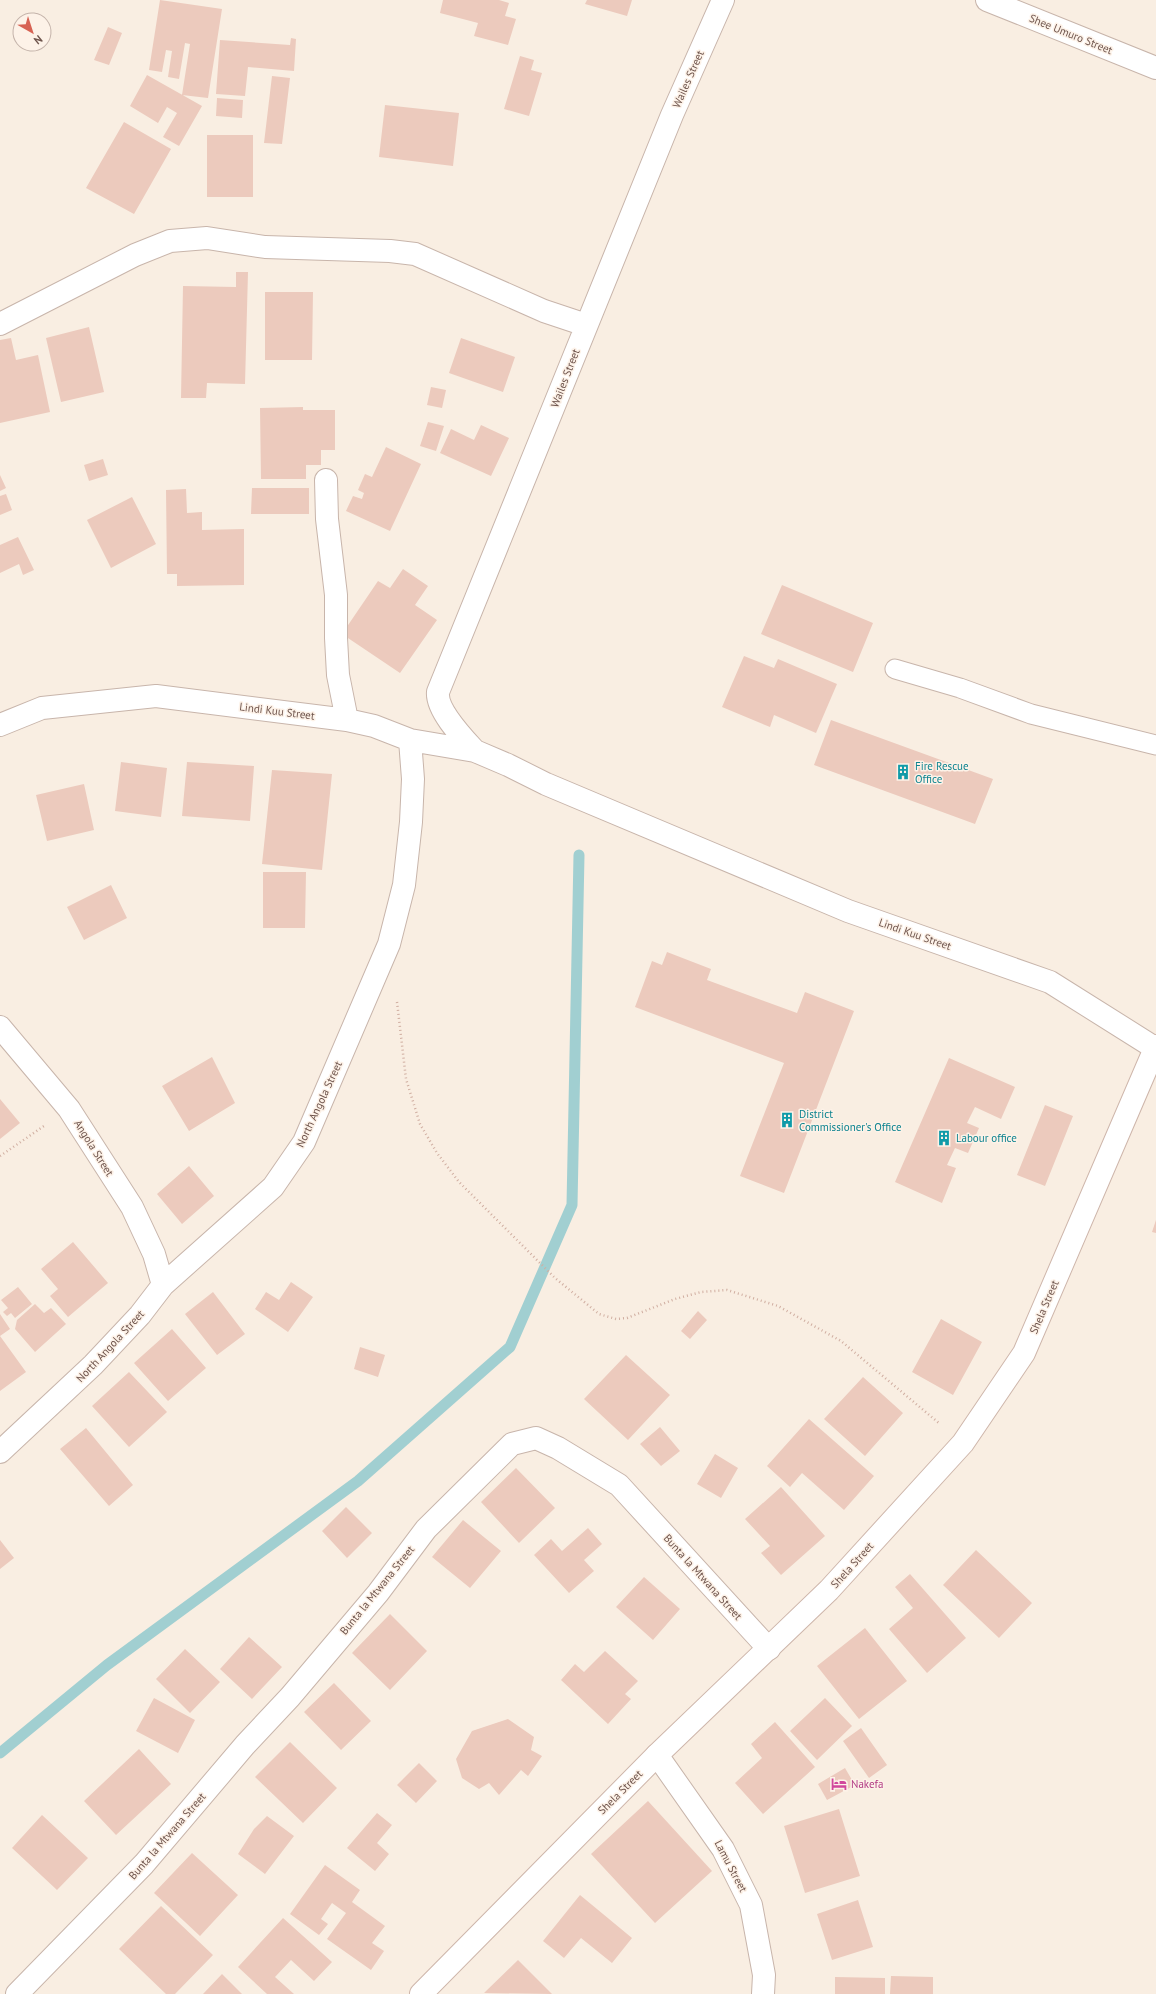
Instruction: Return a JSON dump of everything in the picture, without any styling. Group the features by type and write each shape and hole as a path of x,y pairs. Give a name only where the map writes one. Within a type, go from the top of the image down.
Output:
{"street":[{"name":"Wailes Street","path":"475,751 442,709 437,698 438,692 672,115 722,0"},
{"name":"Shee Umuro Street","path":"987,0 1156,68"},
{"path":"0,324 135,255 170,242 207,238 265,247 390,251 415,254 544,311 586,325"},
{"path":"326,480 328,519 336,595 338,675 347,720"},
{"name":"Lindi Kuu Street","path":"0,725 42,708 156,696 347,720 374,726 410,740 475,751 508,765 546,784 848,911 1050,982 1156,1047"},
{"name":"North Angola Street","path":"0,1452 93,1365 140,1315 163,1285 273,1187 304,1142 389,944 404,885 411,822 413,779 410,740"},
{"name":"Angola Street","path":"0,1027 69,1109 132,1207 154,1254 163,1285"},
{"name":"Shela Street","path":"421,1994 657,1755 829,1590 963,1442 1024,1353 1156,1047"},
{"name":"Bunta la Mtwana Street","path":"17,1994 144,1864 245,1745 290,1697 378,1593 426,1529 512,1444 536,1438 558,1448 619,1485 769,1649"},
{"name":"Lamu Street","path":"657,1755 723,1849 751,1905 764,1975 763,1994"}],"lane":[{"path":"895,669 960,688 1031,714 1156,745"}],"path":[{"path":"397,998 406,1079 420,1124 437,1153 459,1182 555,1278 599,1314 616,1319 627,1318 675,1299 701,1292 727,1290 778,1306 841,1341 963,1442"},
{"path":"0,1156 69,1109"}],"building":[{"path":"160,0 222,9 208,98 182,95 190,44 185,43 179,79 168,77 172,51 166,50 162,72 149,70"},
{"path":"443,0 499,0 509,3 505,16 516,19 508,45 474,36 478,23 440,13"},
{"path":"587,0 632,0 627,16 585,4"},
{"path":"108,27 122,33 109,65 94,60"},
{"path":"291,38 296,39 294,71 248,67 245,96 216,94 220,40 290,45"},
{"path":"520,56 534,60 531,70 542,73 529,116 504,109"},
{"path":"147,75 202,106 179,146 163,137 177,113 167,107 158,123 130,106"},
{"path":"272,76 290,78 282,144 264,143"},
{"path":"217,98 243,100 242,118 216,116"},
{"path":"385,105 459,113 453,166 379,157"},
{"path":"124,122 171,149 134,214 86,188"},
{"path":"207,135 253,135 253,197 207,197"},
{"path":"236,272 248,272 245,384 207,383 206,398 181,398 183,286 236,287"},
{"path":"265,292 313,292 312,360 265,360"},
{"path":"89,327 104,392 61,402 46,338"},
{"path":"11,338 16,360 38,355 50,412 0,423 0,340"},
{"path":"461,338 515,357 503,392 449,373"},
{"path":"431,387 446,390 442,408 427,405"},
{"path":"303,407 303,410 335,410 335,450 321,450 321,465 306,465 306,479 261,479 260,408"},
{"path":"428,422 444,426 436,451 420,446"},
{"path":"481,425 509,438 491,476 440,453 451,429 474,440"},
{"path":"386,447 421,464 390,531 346,511 353,496 362,499 364,493 358,490 365,474 372,477"},
{"path":"103,459 108,475 89,481 84,465"},
{"path":"0,475 6,488 0,491"},
{"path":"252,488 309,488 309,514 251,514"},
{"path":"186,489 187,513 202,512 202,530 244,529 244,585 177,586 177,574 167,574 166,490"},
{"path":"6,494 12,510 0,515 0,496"},
{"path":"132,497 156,544 111,568 87,520"},
{"path":"18,537 34,570 23,575 19,564 0,573 0,545"},
{"path":"403,569 428,586 415,605 437,620 400,673 342,634 378,581 390,588"},
{"path":"782,585 873,623 853,672 761,634"},
{"path":"744,656 774,668 778,659 837,684 816,733 774,715 770,727 722,707"},
{"name":"Fire Rescue Office","path":"831,720 993,779 975,824 814,765"},
{"path":"121,762 167,768 161,817 115,811"},
{"path":"187,762 254,766 250,821 182,816"},
{"path":"272,770 332,774 322,870 262,864"},
{"path":"84,784 94,830 47,841 36,795"},
{"path":"263,872 306,872 305,928 263,928"},
{"path":"111,885 127,918 84,940 67,907"},
{"name":"District Commissioner's Office","path":"667,952 711,969 707,980 797,1013 805,992 854,1011 784,1193 740,1176 784,1063 635,1007 652,961 662,965"},
{"path":"212,1057 235,1103 189,1131 162,1086"},
{"name":"Labour office","path":"949,1058 1015,1087 1001,1119 975,1107 967,1123 979,1128 968,1153 955,1148 947,1165 956,1168 942,1203 895,1182"},
{"path":"0,1099 20,1123 0,1139"},
{"path":"1045,1105 1073,1116 1045,1186 1017,1175"},
{"path":"189,1166 214,1196 182,1224 157,1194"},
{"path":"1156,1220 1156,1233 1152,1232"},
{"path":"73,1242 108,1283 68,1317 50,1296 58,1289 41,1269"},
{"path":"291,1282 313,1297 288,1332 255,1309 266,1292 279,1300"},
{"path":"18,1287 32,1304 15,1318 11,1313 7,1316 3,1312 8,1308 1,1300"},
{"path":"213,1292 245,1334 217,1355 185,1314"},
{"path":"35,1304 44,1313 51,1308 66,1324 35,1352 15,1329 17,1320"},
{"path":"698,1311 707,1320 690,1339 681,1331"},
{"path":"0,1314 10,1329 0,1336"},
{"path":"941,1319 982,1342 953,1395 912,1372"},
{"path":"172,1329 206,1368 168,1401 134,1363"},
{"path":"0,1336 26,1372 0,1391"},
{"path":"360,1347 385,1355 378,1377 354,1369"},
{"path":"626,1355 670,1395 628,1440 584,1399"},
{"path":"129,1372 167,1412 129,1447 92,1406"},
{"path":"863,1377 903,1413 865,1456 824,1419"},
{"path":"809,1419 874,1476 844,1510 802,1473 790,1487 767,1466"},
{"path":"660,1427 680,1451 661,1466 640,1444"},
{"path":"86,1428 133,1485 109,1506 60,1449"},
{"path":"715,1454 738,1468 721,1498 697,1484"},
{"path":"516,1468 555,1508 519,1543 481,1502"},
{"path":"781,1487 825,1536 781,1575 761,1553 770,1546 745,1519"},
{"path":"346,1507 372,1533 347,1558 322,1531"},
{"path":"463,1520 501,1551 470,1588 432,1557"},
{"path":"588,1528 602,1544 584,1560 594,1571 569,1593 534,1555 551,1539 562,1551"},
{"path":"0,1540 14,1558 0,1569"},
{"path":"976,1550 1032,1603 999,1638 943,1585"},
{"path":"910,1574 966,1638 927,1673 889,1629 913,1608 895,1587"},
{"path":"644,1577 680,1609 653,1640 616,1607"},
{"path":"390,1614 427,1651 390,1690 352,1653"},
{"path":"865,1628 907,1681 859,1719 817,1666"},
{"path":"249,1637 282,1667 252,1699 220,1669"},
{"path":"185,1649 220,1682 190,1713 156,1679"},
{"path":"605,1651 638,1681 625,1694 631,1699 608,1724 561,1680 575,1664 584,1672"},
{"path":"334,1683 371,1721 341,1750 304,1712"},
{"path":"154,1698 195,1720 178,1753 136,1731"},
{"path":"825,1698 852,1726 817,1760 790,1731"},
{"path":"508,1719 534,1737 531,1750 542,1756 528,1776 521,1770 499,1795 489,1783 479,1789 462,1778 456,1759 472,1731"},
{"path":"775,1722 815,1767 763,1814 735,1783 762,1758 751,1744"},
{"path":"861,1728 887,1765 869,1778 843,1741"},
{"path":"290,1742 337,1788 303,1823 255,1777"},
{"path":"139,1749 171,1784 116,1835 84,1801"},
{"path":"419,1763 437,1781 416,1803 397,1785"},
{"path":"845,1768 855,1785 827,1800 818,1784"},
{"path":"648,1801 712,1871 655,1923 591,1854"},
{"path":"839,1809 860,1876 805,1893 784,1826"},
{"path":"377,1813 392,1825 377,1843 389,1854 375,1871 347,1848"},
{"path":"42,1815 88,1858 57,1890 12,1848"},
{"path":"267,1816 294,1836 265,1874 238,1854 254,1829"},
{"path":"192,1853 238,1895 200,1936 154,1893"},
{"path":"325,1865 360,1890 352,1902 385,1926 372,1943 384,1951 371,1970 327,1939 346,1913 332,1903 321,1919 328,1924 319,1935 290,1914"},
{"path":"580,1895 632,1938 612,1963 581,1938 564,1958 543,1941"},
{"path":"858,1900 873,1947 832,1960 817,1914"},
{"path":"161,1906 213,1955 175,1994 166,1994 119,1949"},
{"path":"283,1918 332,1962 314,1981 291,1960 275,1977 294,1994 267,1994 238,1967"},
{"path":"518,1960 552,1994 484,1993"},
{"path":"222,1974 242,1994 203,1994"},
{"path":"891,1976 933,1977 933,1994 890,1994"},
{"path":"835,1977 885,1978 885,1994 835,1994"}],"waterway":[{"path":"0,1753 107,1665 358,1481 510,1347 572,1205 579,855"}],"place":[{"name":"Fire Rescue Office","path":"903,772"},
{"name":"District Commissioner's Office","path":"787,1120"},
{"name":"Labour office","path":"944,1138"},
{"name":"Nakefa","path":"839,1784"}]}
